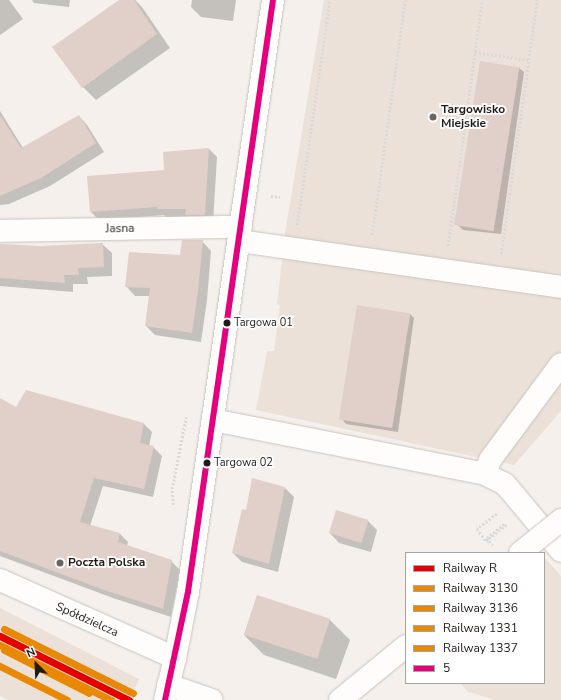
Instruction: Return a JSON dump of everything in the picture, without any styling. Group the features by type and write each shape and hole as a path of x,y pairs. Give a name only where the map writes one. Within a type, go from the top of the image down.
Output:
{"street":[{"path":"212,700 166,693 176,658 188,592 273,0"},
{"name":"Jasna","path":"0,231 240,234 294,249 561,287"},
{"path":"485,474 490,460 561,364"},
{"path":"213,420 485,474 505,484 561,551"},
{"path":"521,552 561,520"},
{"name":"Spółdzielcza","path":"0,580 176,658"},
{"path":"340,700 405,647"}],"path":[{"path":"294,249 330,0"},
{"path":"369,260 405,0"},
{"path":"444,270 482,0"},
{"path":"498,278 536,0"},
{"path":"475,52 528,60"},
{"path":"174,510 172,489 187,412"},
{"path":"493,545 487,538 505,523 497,513 477,529 486,541 509,523"}],"shaded area":[{"name":"Targowisko Miejskie","path":"324,0 561,0 561,411 514,465 256,410 267,351 274,351 280,305 277,304 285,233"},
{"path":"546,559 561,576 561,700 495,700 468,692 461,684 545,684"},
{"path":"0,608 139,679 130,700 8,700 0,696"}],"building":[{"path":"119,0 134,0 157,34 82,88 52,47"},
{"path":"480,61 520,67 494,231 454,225"},
{"path":"0,115 21,148 79,115 96,143 41,178 0,196"},
{"path":"209,148 205,215 185,215 186,209 157,209 157,207 90,212 87,176 164,170 163,152"},
{"path":"182,240 203,240 192,333 145,326 150,288 125,287 129,252 180,255"},
{"path":"103,243 104,267 78,268 79,275 64,275 65,283 0,278 0,244 41,246"},
{"path":"357,305 410,313 392,428 339,420"},
{"path":"26,390 144,423 140,443 154,446 144,489 94,478 80,522 120,533 118,542 172,560 163,609 104,590 0,551 0,398 16,407"},
{"path":"252,478 285,487 269,564 232,553 242,509 246,510"},
{"path":"336,510 369,520 361,543 329,533"},
{"path":"257,595 330,619 317,659 244,635"}],"rail line":[{"name":"3136","path":"4,629 133,693"},
{"name":"R","path":"0,636 129,700"},
{"name":"3130","path":"0,645 111,700"},
{"name":"1337","path":"4,650 89,693"},
{"name":"1331","path":"0,666 67,700"}],"transit line":[{"name":"5","path":"165,700 188,592 273,0"}],"place":[{"name":"Targowisko Miejskie","path":"433,117"},
{"name":"Targowa 01","path":"227,323"},
{"name":"Targowa 02","path":"207,463"},
{"name":"Poczta Polska","path":"60,563"}]}
